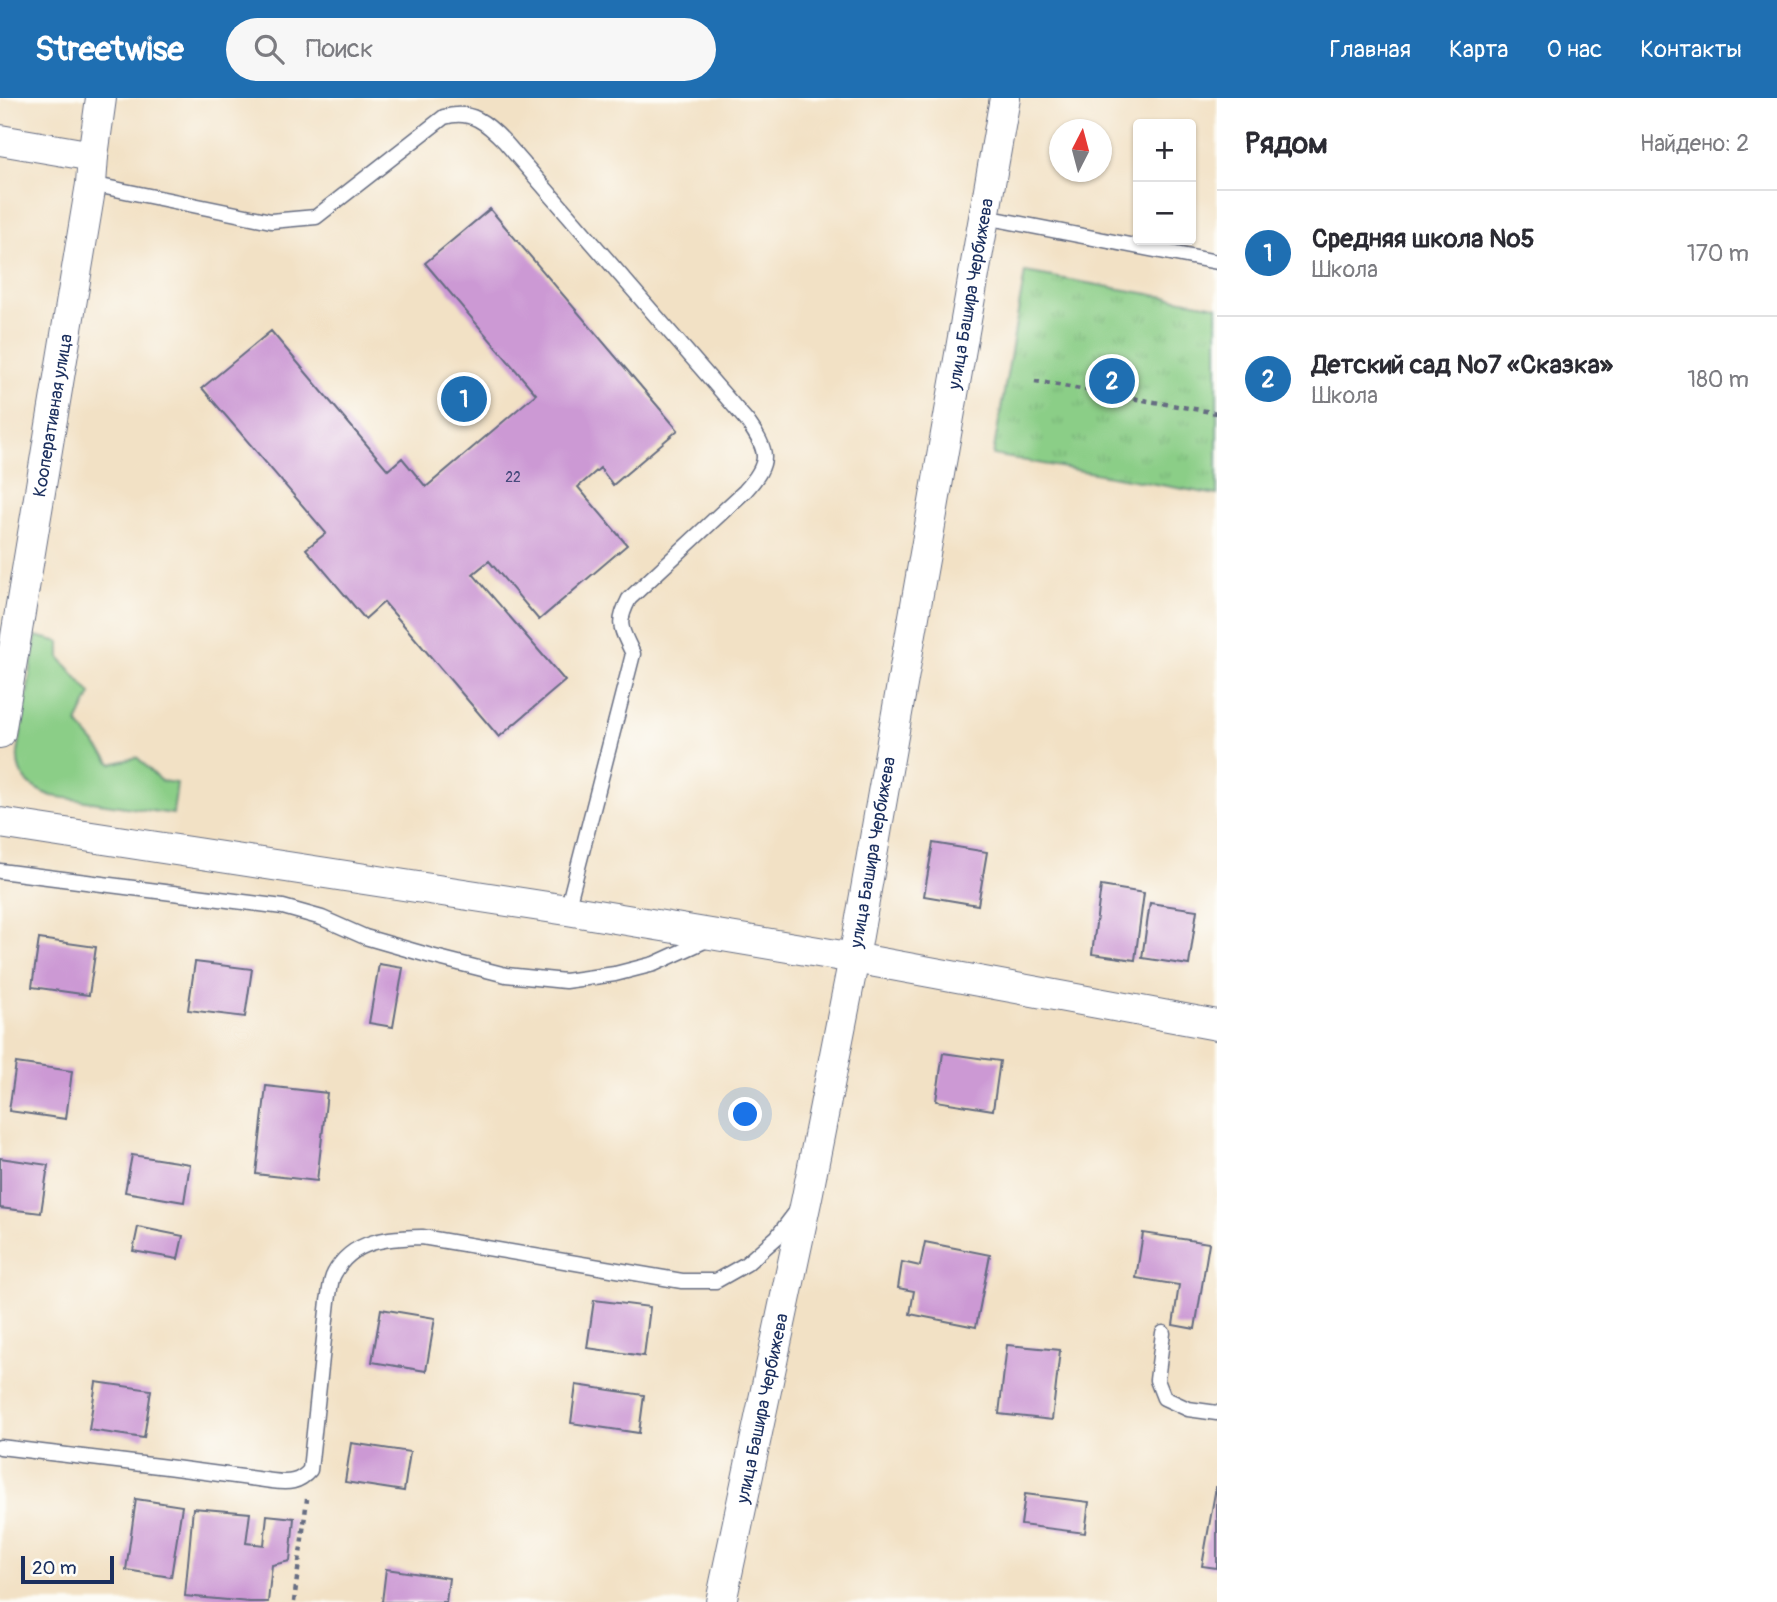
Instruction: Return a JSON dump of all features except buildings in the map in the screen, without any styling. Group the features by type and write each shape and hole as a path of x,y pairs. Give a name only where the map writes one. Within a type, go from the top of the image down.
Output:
{"street":[{"name":"Кооперативная улица","path":"0,733 92,170 101,98"},
{"name":"улица Башира Чербижева","path":"721,1602 807,1197 854,958 1005,98"},
{"path":"0,140 92,170"},
{"path":"0,822 717,935 1217,1025"}],"lane":[{"path":"92,170 271,221 316,217 444,117 457,113 471,116 505,142 755,432 765,457 755,480 629,599 622,612 620,628 633,654 631,668 567,910"},
{"path":"985,217 1217,262"},
{"path":"0,871 282,907 322,918 365,937 431,956 506,975 565,981 615,974 654,964 717,935"},
{"path":"0,1447 282,1482 298,1480 304,1478 310,1470 333,1275 346,1257 367,1244 392,1238 422,1237 682,1281 716,1281 746,1264 777,1237 807,1197"},
{"path":"1163,1333 1157,1380 1164,1398 1188,1409 1217,1413"}],"path":[{"path":"1035,381 1217,413"},
{"path":"294,1602 310,1470"}],"green space":[{"path":"1025,272 1217,306 1217,495 993,455"},
{"path":"36,636 60,642 60,658 91,694 77,723 112,764 137,757 161,781 177,783 173,814 52,796 38,790 22,775 18,753"}],"place":[{"name":"Детский сад №7 «Сказка»","path":"1112,381"},
{"name":"Средняя школа №5","path":"464,399"}]}
